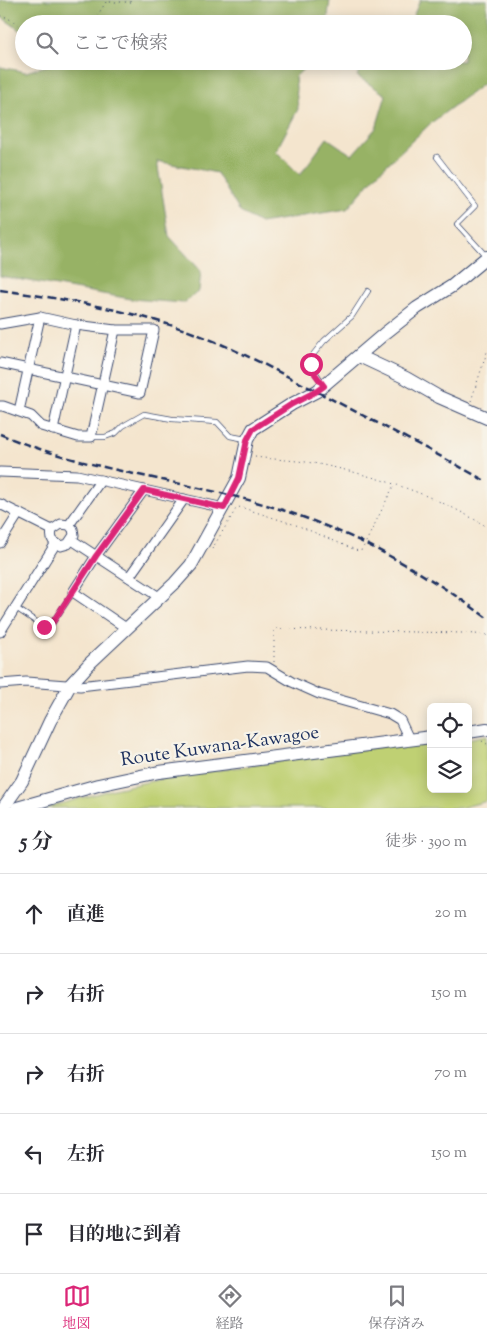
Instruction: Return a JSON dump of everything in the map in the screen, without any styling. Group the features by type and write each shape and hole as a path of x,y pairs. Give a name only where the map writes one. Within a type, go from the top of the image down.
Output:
{"street":[{"path":"3,808 22,781 50,721 70,686 126,628 175,583 190,565 224,508 239,478 247,440 253,429 324,386 384,334 417,308 452,286 487,257"},
{"path":"19,411 40,317"},
{"path":"0,324 40,317 76,326 115,330 154,330 140,393 0,363"},
{"path":"53,430 76,326"},
{"path":"0,406 31,416 41,426 78,437 91,437 115,330"},
{"path":"358,356 406,378 439,397 487,418"},
{"path":"0,472 77,475 224,508"},
{"path":"68,525 101,480"},
{"path":"126,628 72,592 144,490"},
{"path":"128,577 184,498"},
{"path":"0,504 52,530"},
{"path":"0,542 19,513"},
{"path":"61,524 68,525 73,529 74,536 68,544 61,546 52,541 50,537 52,530 61,524"},
{"path":"72,540 159,597"},
{"path":"1,627 16,608 56,543"},
{"path":"0,684 26,682 80,686 248,666 267,668 319,694 390,714 400,720 409,739"},
{"path":"472,731 487,729"},
{"name":"Route Kuwana-Kawagoe","path":"18,808 98,784 159,772 427,737"}],"lane":[{"path":"437,157 475,206 457,224 487,257"},
{"path":"324,386 312,367 312,356 331,334 352,316 368,291"},
{"path":"91,437 105,437 116,433 123,426 144,414 172,419 217,422 230,436 247,440"},
{"path":"16,608 44,627 51,625 72,592"}],"path":[{"path":"98,15 106,2 132,2 133,0"},
{"path":"0,16 15,22"},
{"path":"468,410 487,352"},
{"path":"244,456 321,465 366,476 464,512 487,527"},
{"path":"218,541 236,509 240,507 299,526 358,552 362,550 394,485"},
{"path":"274,671 274,628 462,632 487,635"}],"green space":[{"path":"0,0 330,0 328,15 15,15 15,27 0,16"},
{"path":"420,0 487,0 487,81 431,123 377,174 347,209 260,223 240,212 217,173 157,161 169,236 201,271 199,291 184,303 131,299 0,276 0,67 26,72 33,70 302,70 295,77 298,109 276,151 300,175 327,138 352,155 376,128 386,95 357,76 359,70 472,70 472,15 414,15"},
{"path":"487,735 487,801 460,808 46,808 114,789 171,777 392,745 427,745 427,793 472,793 472,738"}],"railway":[{"path":"0,290 105,308 187,330 280,372 487,482"},
{"path":"0,434 64,457 230,495 263,504 323,525 352,537 407,566 461,599 487,618"}],"route":[{"path":"44,627 51,625 96,556 144,490 224,508 239,478 247,440 253,429 324,386 318,380 311,364"}]}
